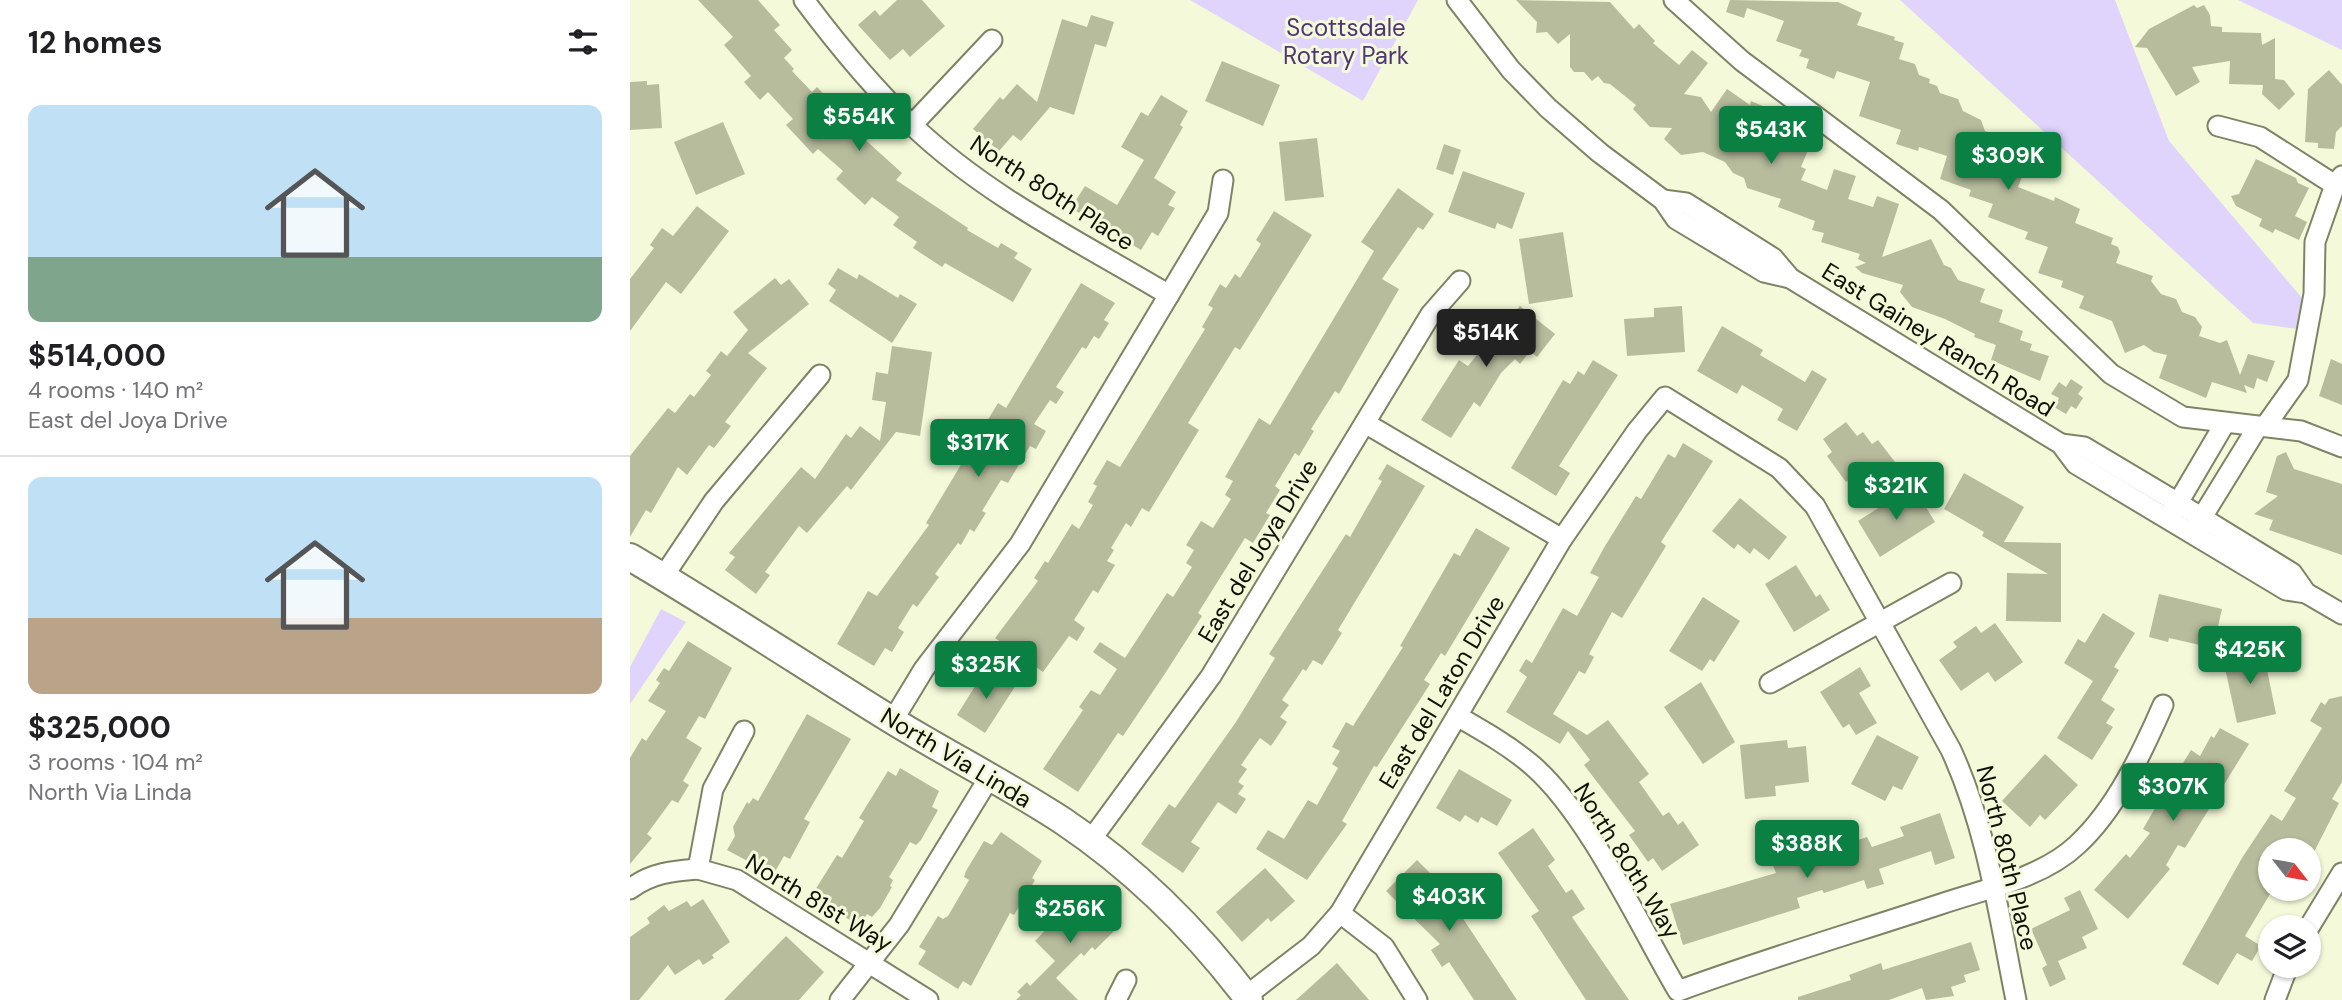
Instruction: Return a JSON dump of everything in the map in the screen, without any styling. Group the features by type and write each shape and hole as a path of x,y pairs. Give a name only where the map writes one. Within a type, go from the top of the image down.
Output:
{"street":[{"name":"North 80th Place","path":"804,0 842,50 912,125 974,175 1024,209 1169,295"},
{"name":"East Gainey Ranch Road","path":"1457,0 1511,70 1548,108 1600,153 1663,200 1676,219 1764,272 1790,278 2061,444 2076,464 2173,511 2197,526 2286,590 2306,593 2342,614"},
{"path":"1674,0 1742,61 1941,210 2111,374 2183,417 2301,431 2342,447"},
{"path":"912,125 992,40"},
{"path":"2197,526 2261,426 2298,380 2314,294 2315,242 2339,181 2260,137 2218,126"},
{"path":"892,720 924,669 1020,544 1218,213 1223,180"},
{"name":"East del Joya Drive","path":"1090,841 1191,707 1431,314 1460,281"},
{"path":"663,577 714,501 820,375"},
{"name":"North 80th Place","path":"1665,397 1779,468 1815,506 1967,784 1993,887 2016,1000"},
{"name":"East del Laton Drive","path":"1247,998 1311,946 1339,914 1562,540 1637,431 1665,397"},
{"path":"1365,423 1562,540"},
{"path":"2173,511 2225,423"},
{"name":"North Via Linda","path":"630,557 1090,841 1173,910 1225,967 1247,998"},
{"path":"1770,683 1951,583"},
{"path":"1993,887 2052,864 2076,846 2098,823 2145,747 2163,705"},
{"name":"North 80th Way","path":"1457,716 1533,766 1564,800 1592,842 1678,991 1776,955 1993,887"},
{"path":"630,890 644,879 669,871 698,869 713,789 744,731"},
{"path":"840,1000 872,963 899,925 989,778"},
{"name":"North 81st Way","path":"698,869 737,880 928,1000"},
{"path":"2316,915 2342,873"},
{"path":"1339,914 1384,947 1417,1000"},
{"path":"2276,1000 2284,978"},
{"path":"1116,1000 1126,980"}],"green space":[{"name":"Scottsdale Rotary Park","path":"1190,0 1418,0 1363,101"},
{"path":"1900,0 2115,0 2169,141 2302,298 2298,329 2253,323"},
{"path":"2238,0 2342,0 2342,50"},
{"path":"661,609 686,622 630,704 630,667"}],"building":[{"path":"698,0 758,0 780,25 774,30 792,50 784,58 794,69 792,71 812,92 817,87 835,106 829,112 856,142 861,136 902,173 896,180 968,228 967,230 998,248 1001,243 1018,253 1014,258 1032,269 1013,302 945,263 942,267 913,248 917,242 893,225 899,217 872,197 865,205 836,179 843,171 818,149 813,154 786,125 793,119 768,92 760,100 744,82 751,76 724,45 733,37"},
{"path":"897,0 922,0 945,26 910,57 903,49 890,60 858,25 875,10 880,16"},
{"path":"1516,0 1610,2 1634,29 1639,24 1655,41 1653,43 1679,65 1692,50 1708,63 1684,94 1701,97 1711,112 1727,89 1750,105 1751,101 1772,110 1761,134 1787,146 1791,135 1811,143 1801,167 1806,169 1801,180 1827,190 1834,169 1856,176 1848,199 1873,207 1877,196 1899,204 1882,257 1931,239 1944,265 1951,268 1958,280 1985,289 1980,302 2003,310 1999,322 2023,331 2020,340 2032,344 2030,350 2049,356 2040,381 1991,360 1996,345 1974,337 1975,334 1945,319 1912,307 1900,292 1903,285 1862,273 1855,267 1866,263 1858,259 1860,254 1821,242 1824,233 1812,230 1815,221 1778,207 1781,199 1747,188 1744,178 1733,173 1725,162 1703,152 1681,155 1664,139 1672,128 1650,127 1633,109 1636,105 1610,84 1604,83 1598,76 1592,81 1584,72 1574,72 1570,67 1570,34 1558,44 1547,32 1536,33 1537,22"},
{"path":"1730,0 1838,2 1862,13 1857,25 1895,37 1894,40 1904,43 1899,59 1915,64 1919,75 1930,79 1929,83 1937,86 1940,93 1958,99 1963,111 1981,120 1985,131 2008,140 2007,145 2030,157 2018,187 2054,201 2055,197 2080,209 2075,223 2113,238 2111,244 2118,247 2120,252 2116,263 2153,276 2151,281 2161,294 2176,299 2182,312 2195,317 2202,327 2199,336 2220,343 2227,340 2240,375 2248,354 2275,361 2267,382 2257,378 2254,389 2244,385 2247,393 2212,382 2206,398 2159,378 2167,355 2154,352 2144,345 2125,353 2112,321 2079,308 2084,296 2061,287 2063,281 2038,273 2048,247 2025,239 2028,232 1988,217 1993,204 1969,196 1971,190 1940,179 1947,156 1919,147 1918,151 1896,144 1901,130 1859,116 1870,82 1837,71 1834,79 1806,68 1809,59 1799,56 1802,50 1776,41 1784,21 1747,8 1744,18 1726,12"},
{"path":"2194,5 2197,8 2204,5 2210,15 2211,26 2222,27 2222,32 2261,33 2262,45 2275,38 2275,79 2284,80 2295,94 2279,110 2262,94 2263,85 2229,84 2230,61 2192,67 2200,82 2176,96 2147,48 2135,47 2149,29"},
{"path":"1091,15 1114,22 1106,47 1095,44 1074,115 1050,107 1021,141 1013,135 999,151 973,129 1000,97 1003,100 1017,84 1037,102 1062,19 1087,27"},
{"path":"1222,61 1280,85 1263,126 1205,101"},
{"path":"2329,70 2342,85 2342,126 2336,132 2334,149 2318,148 2318,143 2305,142 2308,89"},
{"path":"647,81 647,85 659,84 662,128 630,130 630,82"},
{"path":"1161,95 1188,111 1180,125 1183,127 1154,178 1176,192 1168,205 1175,208 1158,236 1152,232 1141,250 1071,208 1085,186 1117,205 1144,160 1121,147 1141,112 1148,116"},
{"path":"723,122 745,174 696,195 674,142"},
{"path":"1317,138 1324,197 1285,201 1279,142"},
{"path":"1444,144 1461,150 1453,175 1436,169"},
{"path":"2256,159 2296,178 2298,183 2309,188 2295,216 2307,222 2299,240 2275,229 2273,233 2259,226 2262,219 2236,206 2231,196 2239,194"},
{"path":"1463,171 1525,193 1512,229 1497,223 1495,229 1448,212"},
{"path":"1398,188 1434,214 1423,230 1418,227 1382,279 1399,289 1339,394 1335,391 1311,429 1314,431 1299,456 1295,453 1275,486 1280,490 1266,513 1270,515 1253,543 1245,538 1198,613 1202,616 1166,672 1123,736 1118,733 1078,792 1043,769 1083,710 1079,707 1091,690 1100,695 1117,669 1093,652 1100,642 1125,658 1167,593 1173,597 1192,567 1186,563 1194,550 1186,545 1201,521 1213,528 1231,499 1225,495 1233,481 1225,477 1259,418 1270,425 1374,251 1361,242"},
{"path":"697,206 729,231 681,294 666,282 630,331 630,279 654,248 650,245 662,228 673,236"},
{"path":"1274,211 1312,235 1240,350 1235,347 1188,423 1199,430 1149,512 1142,508 1131,527 1126,523 1111,548 1114,550 1107,561 1115,565 1098,593 1093,590 1074,620 1085,628 1077,641 1069,636 1043,672 995,638 1038,581 1034,578 1045,561 1048,563 1072,524 1079,529 1093,505 1088,502 1097,486 1093,484 1107,460 1120,467 1205,329 1202,327 1213,308 1208,305 1220,284 1226,288 1235,274 1240,278 1261,244 1256,240"},
{"path":"1563,232 1573,297 1529,304 1519,239"},
{"path":"838,268 857,279 859,274 898,298 900,294 917,304 892,343 829,301 836,290 828,284"},
{"path":"775,278 781,285 789,279 809,304 748,353 767,368 725,422 731,426 714,448 709,445 687,475 678,467 651,513 646,510 630,537 630,456 668,408 675,413 690,394 694,397 711,375 706,371 721,351 727,356 748,330 733,312"},
{"path":"1081,283 1115,303 1104,320 1109,323 1099,339 1094,336 1086,349 1082,347 1056,387 1064,392 1056,404 1050,400 1034,424 1046,431 1036,449 1030,446 1008,483 1001,480 982,511 986,513 974,532 970,529 961,545 958,543 935,574 939,577 917,607 913,604 898,628 904,632 892,652 885,648 874,666 837,644 868,591 877,596 929,525 926,523 998,403 1006,408"},
{"path":"1520,306 1555,334 1537,357 1530,351 1520,364 1515,359 1501,373 1480,407 1474,402 1451,438 1421,420 1459,360 1468,366 1489,340 1485,337 1505,312 1511,317"},
{"path":"1682,306 1685,352 1627,356 1624,319 1654,317 1654,308"},
{"path":"1722,326 1763,350 1760,355 1805,382 1812,370 1827,379 1797,431 1777,420 1783,409 1742,385 1737,394 1697,371"},
{"path":"892,346 932,352 920,436 896,432 851,490 847,486 807,533 799,526 765,572 770,575 756,594 725,570 735,557 729,553 801,467 815,479 846,434 851,438 860,426 880,441 886,402 872,400 876,372 888,374"},
{"path":"2331,359 2342,364 2342,405 2319,396"},
{"path":"1593,360 1618,375 1559,466 1570,473 1556,496 1511,468 1563,380 1570,384 1578,371 1584,375"},
{"path":"2071,379 2083,387 2078,394 2083,398 2076,409 2071,406 2066,414 2054,407 2059,398 2051,394 2059,382 2066,387"},
{"path":"1846,422 1857,436 1863,432 1872,444 1878,440 1895,462 1859,488 1852,478 1846,482 1827,456 1832,452 1823,439"},
{"path":"1683,443 1713,461 1661,542 1666,546 1622,618 1612,612 1589,654 1594,657 1585,674 1579,671 1553,714 1587,735 1608,720 1649,774 1639,782 1663,816 1669,812 1678,825 1683,821 1699,845 1662,871 1653,858 1648,862 1629,835 1635,831 1584,765 1590,760 1568,731 1560,744 1506,712 1527,677 1519,671 1526,659 1532,663 1563,608 1577,616 1599,577 1590,573 1605,546 1636,496 1641,499 1668,454 1675,458"},
{"path":"2286,452 2294,469 2342,484 2342,555 2269,530 2273,520 2254,514 2278,496 2266,492 2277,456"},
{"path":"1387,464 1425,486 1338,630 1342,633 1322,665 1313,660 1306,671 1303,669 1282,700 1289,705 1280,717 1287,722 1271,746 1260,738 1241,765 1247,769 1238,782 1244,786 1238,794 1246,799 1236,814 1218,802 1191,842 1200,848 1183,873 1141,844 1169,804 1175,808 1236,722 1275,658 1269,654 1346,534 1350,537 1382,481 1378,479"},
{"path":"1964,473 2024,507 2004,542 2061,543 2061,622 2006,621 2007,573 2048,574 1982,536 1984,532 1944,509"},
{"path":"1913,486 1935,522 1880,557 1858,521"},
{"path":"1740,498 1787,537 1769,560 1754,548 1750,554 1738,544 1734,549 1712,531"},
{"path":"1476,528 1510,548 1445,656 1441,653 1424,680 1430,684 1377,767 1374,766 1342,821 1347,824 1307,880 1256,849 1268,830 1284,839 1308,800 1317,805 1338,768 1332,764 1340,751 1332,747 1346,722 1353,726 1403,647 1400,646 1454,553 1460,556"},
{"path":"1796,565 1816,597 1820,594 1830,610 1794,632 1765,584"},
{"path":"2159,594 2222,609 2213,648 2169,638 2168,642 2149,637"},
{"path":"1703,597 1740,621 1714,662 1710,659 1702,671 1669,651"},
{"path":"2103,613 2135,633 2114,667 2119,670 2101,700 2115,709 2106,723 2113,727 2092,760 2057,738 2093,681 2064,663 2078,639 2085,643"},
{"path":"1995,623 2023,662 1995,682 1988,672 1961,691 1939,660 1957,647 1953,642 1976,626 1981,633"},
{"path":"688,641 732,668 705,719 699,716 686,738 702,748 683,781 689,785 678,803 672,800 647,834 652,838 630,864 630,758 642,738 646,741 666,711 648,701 660,683 656,680 664,668 669,671"},
{"path":"2263,650 2276,714 2237,723 2223,659"},
{"path":"1860,667 1871,686 1859,693 1877,723 1856,735 1849,724 1843,728 1820,692"},
{"path":"995,672 1016,685 985,733 957,715 982,675 991,680"},
{"path":"1701,682 1735,742 1703,764 1664,707"},
{"path":"2342,696 2342,782 2332,799 2339,803 2321,838 2258,838 2258,901 2266,901 2245,936 2258,944 2258,951 2252,961 2237,953 2218,985 2182,964 2242,858 2271,814 2282,821 2296,798 2284,791 2322,728 2310,721 2321,702 2325,705 2329,699"},
{"path":"807,714 851,739 804,819 810,822 790,859 784,856 773,875 727,850 735,836 733,827 747,802 749,804 753,798 758,801"},
{"path":"2220,728 2249,744 2185,848 2178,845 2166,865 2170,869 2128,919 2094,890 2126,854 2130,858 2150,833 2143,829 2165,791 2172,794 2186,771 2180,768 2191,750 2200,756 2211,736 2214,738"},
{"path":"1877,735 1919,757 1902,790 1893,786 1885,801 1851,784"},
{"path":"1787,740 1788,748 1806,746 1809,782 1775,786 1776,796 1745,799 1740,745"},
{"path":"2045,754 2078,785 2045,820 2040,815 2030,827 2002,801"},
{"path":"900,768 939,791 932,807 938,810 921,840 916,845 910,842 889,877 893,880 890,886 892,887 880,908 872,917 867,914 860,926 819,902 823,895 815,890 837,855 842,858 864,821 859,818 888,771 896,776"},
{"path":"1459,769 1512,800 1497,826 1481,817 1478,823 1465,815 1460,822 1436,808"},
{"path":"1940,813 1955,858 1935,865 1931,851 1879,869 1884,884 1867,889 1864,880 1824,893 1822,890 1797,898 1800,908 1683,945 1670,904 1776,873 1772,863 1797,854 1799,860 1867,837 1872,847 1904,836 1900,827"},
{"path":"1533,828 1555,860 1548,866 1566,893 1572,889 1585,909 1572,917 1629,1000 1586,1000 1531,916 1539,911 1498,853"},
{"path":"1001,832 1042,861 1032,878 1035,880 1014,915 1010,913 971,986 963,981 958,989 918,964 926,951 919,947 938,916 943,919 948,916 969,880 964,877 966,871 984,841 992,845"},
{"path":"1417,860 1463,906 1458,911 1517,1000 1474,1000 1449,962 1442,967 1431,950 1440,944 1386,891"},
{"path":"1265,868 1295,901 1271,922 1268,918 1242,942 1216,912"},
{"path":"1086,888 1121,924 1095,950 1092,947 1084,956 1081,953 1056,978 1078,1000 1016,1000 1021,995 1017,992 1027,982 1030,986 1055,961 1035,941"},
{"path":"2080,890 2098,929 2082,937 2087,948 2058,961 2066,979 2050,987 2042,968 2047,965 2031,929 2070,910 2064,898"},
{"path":"703,899 730,942 703,965 699,959 675,975 668,965 639,1000 630,1000 630,937 650,923 647,918 664,905 669,911 687,901 691,907"},
{"path":"786,936 824,972 799,1000 724,1000"},
{"path":"1971,942 1980,970 1964,975 1966,982 1951,987 1954,996 1926,1000 1922,988 1889,1000 1798,1000 1798,997 1851,980 1849,975 1881,963 1883,970"},
{"path":"1337,963 1369,1000 1296,1000"}]}
